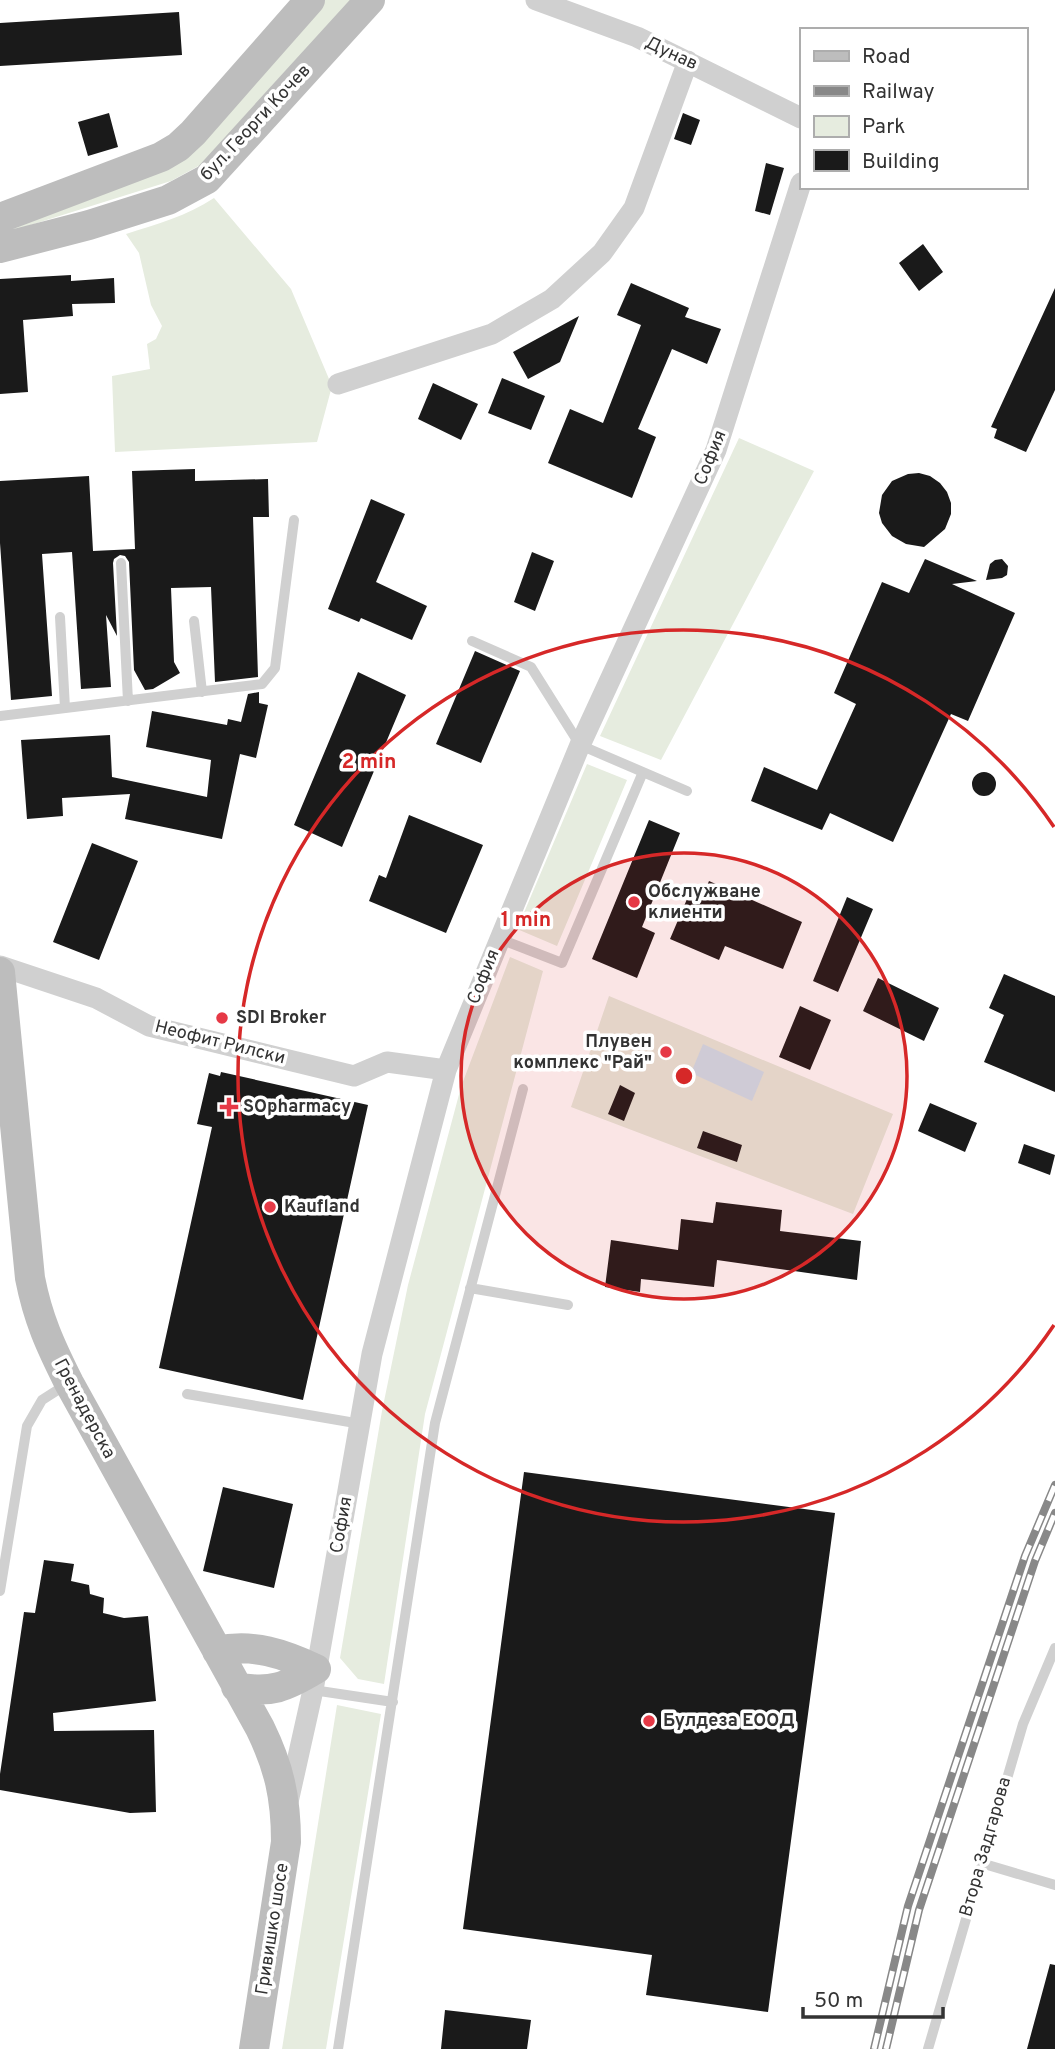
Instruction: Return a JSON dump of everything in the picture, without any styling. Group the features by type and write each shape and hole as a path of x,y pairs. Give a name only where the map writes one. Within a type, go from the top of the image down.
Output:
{"street":[{"path":"0,218 161,157 178,147 194,134 310,0"},
{"name":"бул. Георги Кочев","path":"0,248 89,225 168,200 207,179 370,0"},
{"name":"Дунав","path":"536,0 637,37 800,117"},
{"path":"338,384 492,334 552,299 602,253 634,208 688,61"},
{"name":"София","path":"286,1809 315,1679 372,1354 446,1070 580,745 716,450 800,186"},
{"name":"Неофит Рилски","path":"0,965 96,998 149,1026 344,1074 354,1076 387,1062 446,1070"},
{"name":"Гренадерска","path":"0,972 30,1278 36,1310 44,1333 69,1383 271,1750 281,1778 286,1809"},
{"path":"217,1651 235,1647 256,1648 287,1656 315,1679"},
{"path":"236,1687 257,1691 275,1690 315,1679"},
{"name":"Гривишко шосе","path":"254,2049 282,1873 286,1809"}],"lane":[{"path":"0,716 262,684 275,668 294,520"},
{"path":"121,563 128,701"},
{"path":"60,617 65,708"},
{"path":"194,621 202,692"},
{"path":"472,641 531,667 580,745 687,791"},
{"path":"500,939 562,963 643,772"},
{"path":"338,2049 435,1423 523,1088"},
{"path":"470,1288 568,1305"},
{"path":"0,1591 27,1426 42,1400 69,1383"},
{"path":"187,1394 360,1424"},
{"name":"Втора Задгарова","path":"928,2049 1023,1724 1055,1648"},
{"path":"315,1679 341,1694 393,1702"},
{"path":"981,1863 1055,1885"}],"green space":[{"path":"320,0 352,0 204,163 171,181 2,234 179,154"},
{"path":"214,198 291,289 332,386 317,442 115,452 112,376 150,369 147,344 156,339 162,326 151,305 139,253 126,234 182,215"},
{"path":"739,438 814,471 661,760 600,736"},
{"path":"587,764 627,780 557,946 517,929"},
{"path":"510,957 543,971 425,1414 384,1684 358,1679 340,1658 382,1411 408,1285 461,1087"},
{"name":"Плувен комплекс \"Рай\"","path":"609,996 893,1114 853,1214 571,1107"},
{"path":"337,1705 381,1714 326,2049 282,2049"}],"water":[{"path":"703,1044 764,1072 752,1101 691,1073"}],"building":[{"path":"179,12 182,55 0,66 0,23"},
{"path":"109,113 118,147 88,156 78,122"},
{"path":"683,113 700,120 691,145 674,139"},
{"path":"766,163 784,168 770,215 755,211"},
{"path":"923,244 943,272 919,291 899,263"},
{"path":"71,275 71,281 114,278 115,303 72,304 73,316 23,320 28,392 0,394 0,279"},
{"path":"631,283 689,308 685,317 721,329 707,364 672,349 638,429 656,437 632,498 548,463 570,409 603,423 641,325 617,315"},
{"path":"1055,288 1055,390 1026,452 994,438 997,429 991,427"},
{"path":"579,316 560,362 528,379 513,352"},
{"path":"502,378 545,396 531,430 488,413"},
{"path":"433,383 478,404 461,440 418,419"},
{"path":"195,469 195,481 268,479 269,517 253,517 258,677 215,682 211,587 171,588 174,662 180,673 153,689 145,690 134,670 129,562 125,556 120,555 113,563 117,636 106,615 111,687 81,689 72,552 42,554 52,696 11,700 0,543 0,481 89,476 93,551 135,549 132,471"},
{"path":"919,473 940,483 951,503 951,514 945,529 924,547 906,544 892,536 882,523 879,513 882,495 892,481 908,474"},
{"path":"371,499 405,514 376,582 427,606 412,640 361,618 359,622 328,609"},
{"path":"532,552 554,561 535,611 514,602"},
{"path":"925,559 977,581 952,584 1015,613 968,721 951,714 893,842 830,813 822,830 751,801 764,767 817,790 856,704 834,693 882,582 909,593"},
{"path":"1002,559 1008,566 1007,575 986,580 990,564"},
{"path":"475,651 520,671 481,763 436,744"},
{"path":"358,672 406,695 342,847 294,825"},
{"path":"259,692 259,703 268,705 256,758 240,754 222,839 125,819 130,794 62,798 63,816 27,819 21,740 110,735 112,777 207,797 211,760 146,747 152,711 227,725 228,719 241,722 248,694"},
{"path":"984,772 992,776 996,784 992,792 984,796 976,792 972,784 976,776"},
{"path":"409,815 483,845 446,933 369,901 379,875 386,878"},
{"name":"Обслужване клиенти","path":"649,820 680,833 642,927 655,933 637,978 592,959"},
{"path":"92,843 138,861 99,960 53,942"},
{"path":"709,881 802,922 783,969 725,946 719,960 670,939 690,892 702,898"},
{"path":"847,897 873,909 838,992 813,981"},
{"path":"1004,974 1055,996 1055,1092 984,1062 1004,1015 989,1008"},
{"path":"878,978 939,1008 924,1041 863,1011"},
{"path":"800,1006 831,1020 810,1070 779,1057"},
{"name":"Kaufland","path":"221,1072 368,1105 303,1400 159,1368 212,1127 197,1124 209,1073 220,1076"},
{"path":"620,1085 635,1093 624,1121 608,1114"},
{"path":"930,1103 977,1123 965,1152 918,1131"},
{"path":"703,1131 742,1145 737,1162 697,1148"},
{"path":"1024,1144 1055,1155 1050,1175 1018,1163"},
{"path":"716,1202 782,1210 780,1231 861,1241 857,1280 717,1260 714,1287 641,1279 640,1292 605,1287 611,1240 678,1250 681,1219 713,1223"},
{"name":"Булдеза ЕООД","path":"524,1472 835,1513 768,2012 646,1995 652,1955 463,1929"},
{"path":"223,1487 293,1504 274,1588 203,1571"},
{"path":"44,1560 74,1564 71,1581 89,1585 90,1594 104,1598 103,1613 124,1618 148,1616 156,1701 53,1713 54,1731 154,1730 156,1812 130,1813 0,1790 0,1774 24,1612 35,1613"},
{"path":"1050,1964 1055,1965 1055,2049 1027,2049"},
{"path":"445,2010 531,2020 527,2049 441,2049"}],"railway":[{"path":"874,2049 908,1906 1025,1556 1055,1485"},
{"path":"886,2049 919,1910 1035,1561 1055,1513"}],"place":[{"name":"Обслужване клиенти","path":"634,902"},
{"name":"SDI Broker","path":"222,1018"},
{"name":"Плувен комплекс \"Рай\"","path":"666,1052"},
{"name":"SOpharmacy","path":"229,1107"},
{"name":"Kaufland","path":"270,1207"},
{"name":"Булдеза ЕООД","path":"649,1721"}]}
